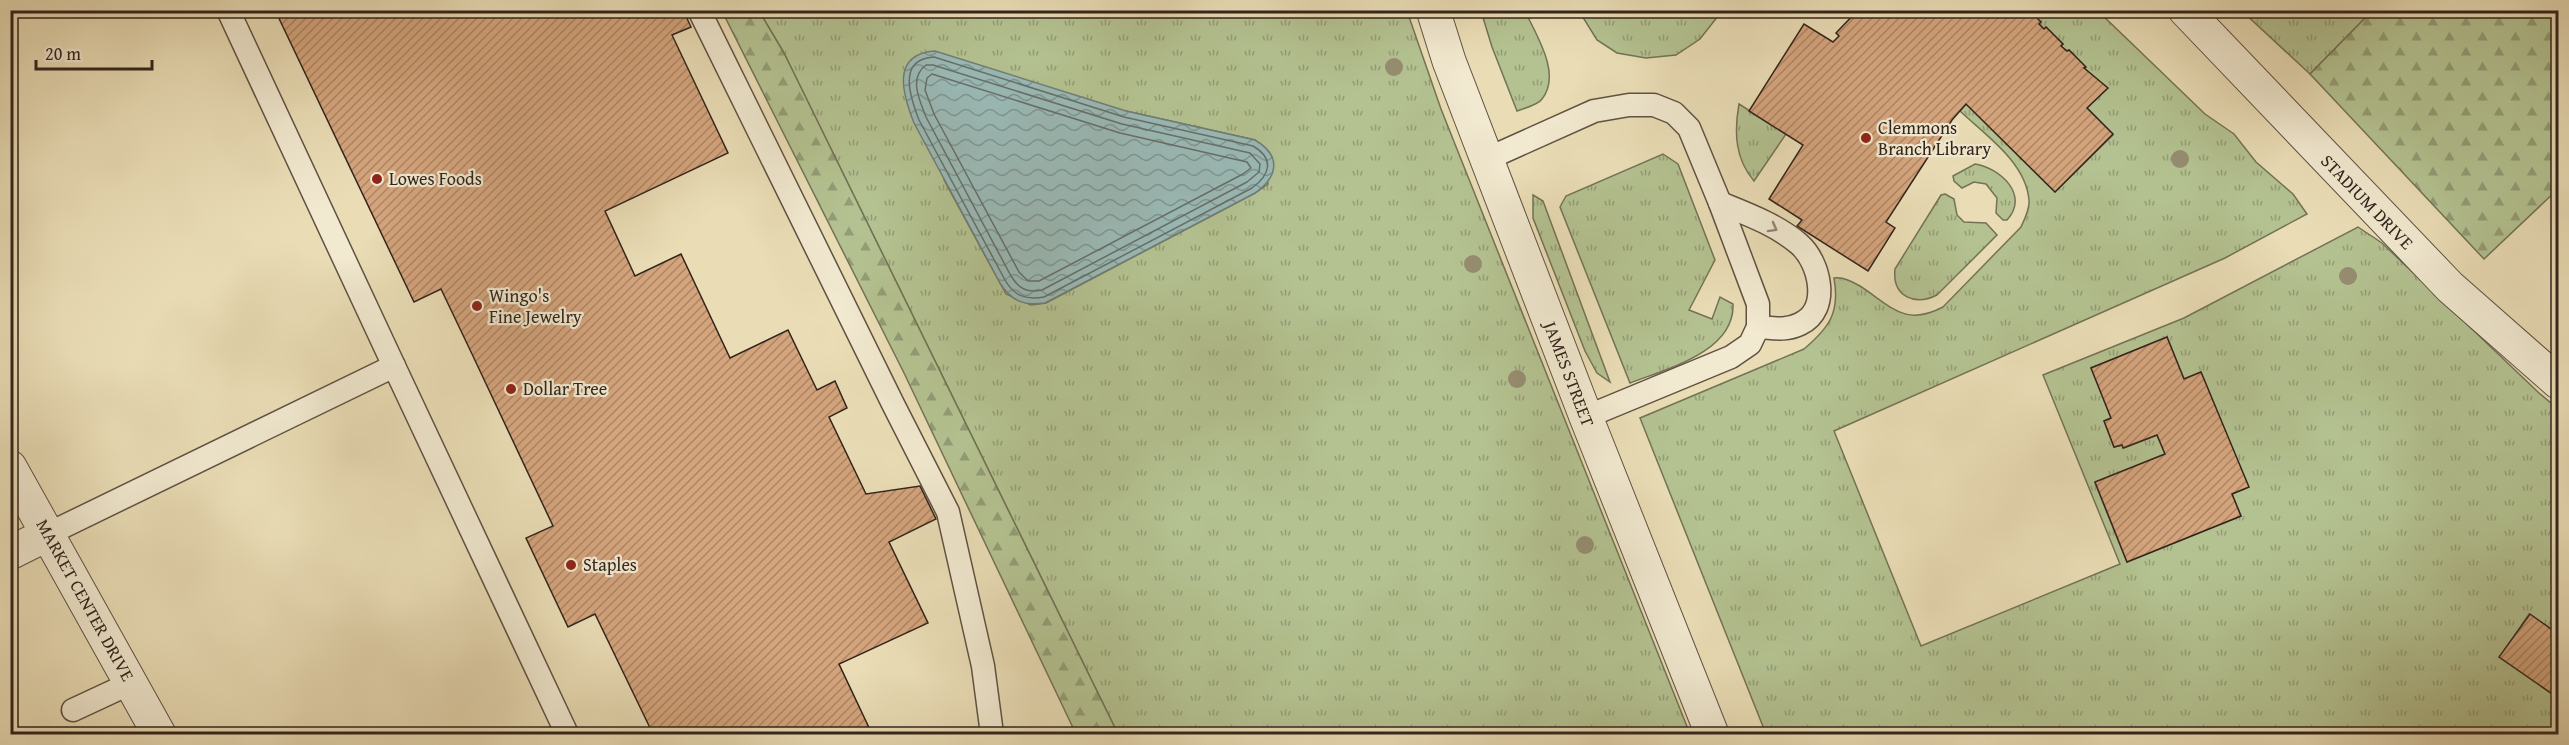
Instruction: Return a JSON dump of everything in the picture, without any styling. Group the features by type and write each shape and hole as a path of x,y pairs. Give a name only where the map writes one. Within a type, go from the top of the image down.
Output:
{"street":[{"name":"JAMES STREET","path":"1433,10 1449,61 1712,735"},
{"name":"STADIUM DRIVE","path":"2185,10 2450,286 2559,382"},
{"name":"MARKET CENTER DRIVE","path":"10,466 159,735"},
{"path":"10,553 48,534"}],"lane":[{"path":"228,10 567,735"},
{"path":"699,10 948,512 983,666 992,735"},
{"path":"1487,159 1594,111 1629,105 1654,105 1674,113 1689,128 1720,202 1758,304 1758,327 1750,344 1731,357 1586,417"},
{"path":"1720,202 1758,219 1799,244 1816,266 1819,280 1818,299 1811,315 1802,323 1786,329 1758,327"},
{"path":"48,534 394,366"},
{"path":"73,710 131,683"}],"green space":[{"path":"722,11 759,11 784,53 1118,734 1076,734 904,373"},
{"path":"759,11 1407,11 1441,109 1690,734 1118,734 784,53","holes":["1126,111 1255,140 1268,184 1046,303 1031,305 1006,294 944,180"]},
{"path":"1481,11 1525,11 1548,66 1547,89 1538,103 1517,111 1492,47"},
{"path":"1579,11 1722,11 1700,39 1676,55 1646,58 1617,53 1597,40"},
{"path":"2029,11 2098,11 2205,114 2234,134 2256,162 2293,194 2307,214 2225,258 1834,431 1921,646 2120,564 2043,375 2184,318 2358,227 2382,243 2558,409 2558,634 2529,614 2500,657 2558,698 2558,734 1766,734 1640,418 1804,349 1831,318 1836,290 1834,278 1854,282 1890,307 1908,315 1930,313 1943,307 2021,227 2029,207 2026,186 2020,173 1992,139 1960,111 1966,104 2055,192 2113,135 2087,108 2107,88 2084,68 2069,50 2061,46 2063,44 2046,27 2044,29 2039,24 2040,22","holes":["2167,337 2184,379 2201,372 2248,487 2232,494 2241,516 2127,562 2095,483 2165,454 2157,435 2124,448 2122,445 2114,447 2104,421 2111,418 2091,368"]},
{"path":"2242,11 2372,11 2310,74"},
{"path":"2372,11 2558,11 2558,189 2484,259 2310,74"},
{"path":"1739,104 1786,134 1754,181 1743,164 1738,145"},
{"path":"1663,154 1678,164 1715,260 1689,310 1712,319 1720,297 1733,304 1731,321 1723,335 1696,356 1679,365 1630,383 1560,207 1566,196"},
{"path":"1975,164 1994,171 2009,184 2014,192 2013,211 2007,220 2003,220 1996,213 1997,198 1986,184 1974,182 1962,188 1954,181 1953,176"},
{"path":"1945,194 1954,199 1957,215 1964,222 1986,223 1997,235 1937,295 1921,300 1907,297 1897,286 1895,269 1941,195"},
{"path":"1533,195 1543,201 1610,382 1597,373 1585,351 1533,218"}],"water":[{"path":"935,51 1126,111 1255,140 1270,153 1274,166 1272,173 1263,187 1255,193 1045,303 1024,303 1009,294 1000,283 910,112 904,89 906,68 911,60 921,54"}],"building":[{"path":"275,10 683,10 691,27 672,35 728,153 605,211 635,276 681,254 730,358 788,330 817,390 835,381 847,408 829,417 866,494 920,486 936,519 889,542 928,623 839,664 872,734 653,734 595,614 568,627 526,538 553,526 472,354 441,289 414,302"},
{"name":"Clemmons Branch Library","path":"1858,10 2029,10 2041,22 2039,24 2044,29 2046,27 2063,44 2061,46 2069,50 2086,67 2084,68 2108,88 2087,108 2113,134 2055,192 1966,104 1952,120 1886,222 1895,228 1868,271 1797,226 1802,220 1769,199 1803,145 1749,111 1804,24 1833,42 1839,36 1836,33"},
{"path":"2167,337 2184,379 2201,372 2249,487 2232,494 2241,516 2127,562 2095,482 2165,454 2157,435 2123,448 2122,445 2114,447 2104,421 2111,418 2091,368"},
{"path":"2530,614 2558,634 2558,698 2499,657"}],"place":[{"name":"Clemmons Branch Library","path":"1866,138"},
{"name":"Lowes Foods","path":"377,179"},
{"name":"Wingo's Fine Jewelry","path":"477,306"},
{"name":"Dollar Tree","path":"511,389"},
{"name":"Staples","path":"571,565"}]}
